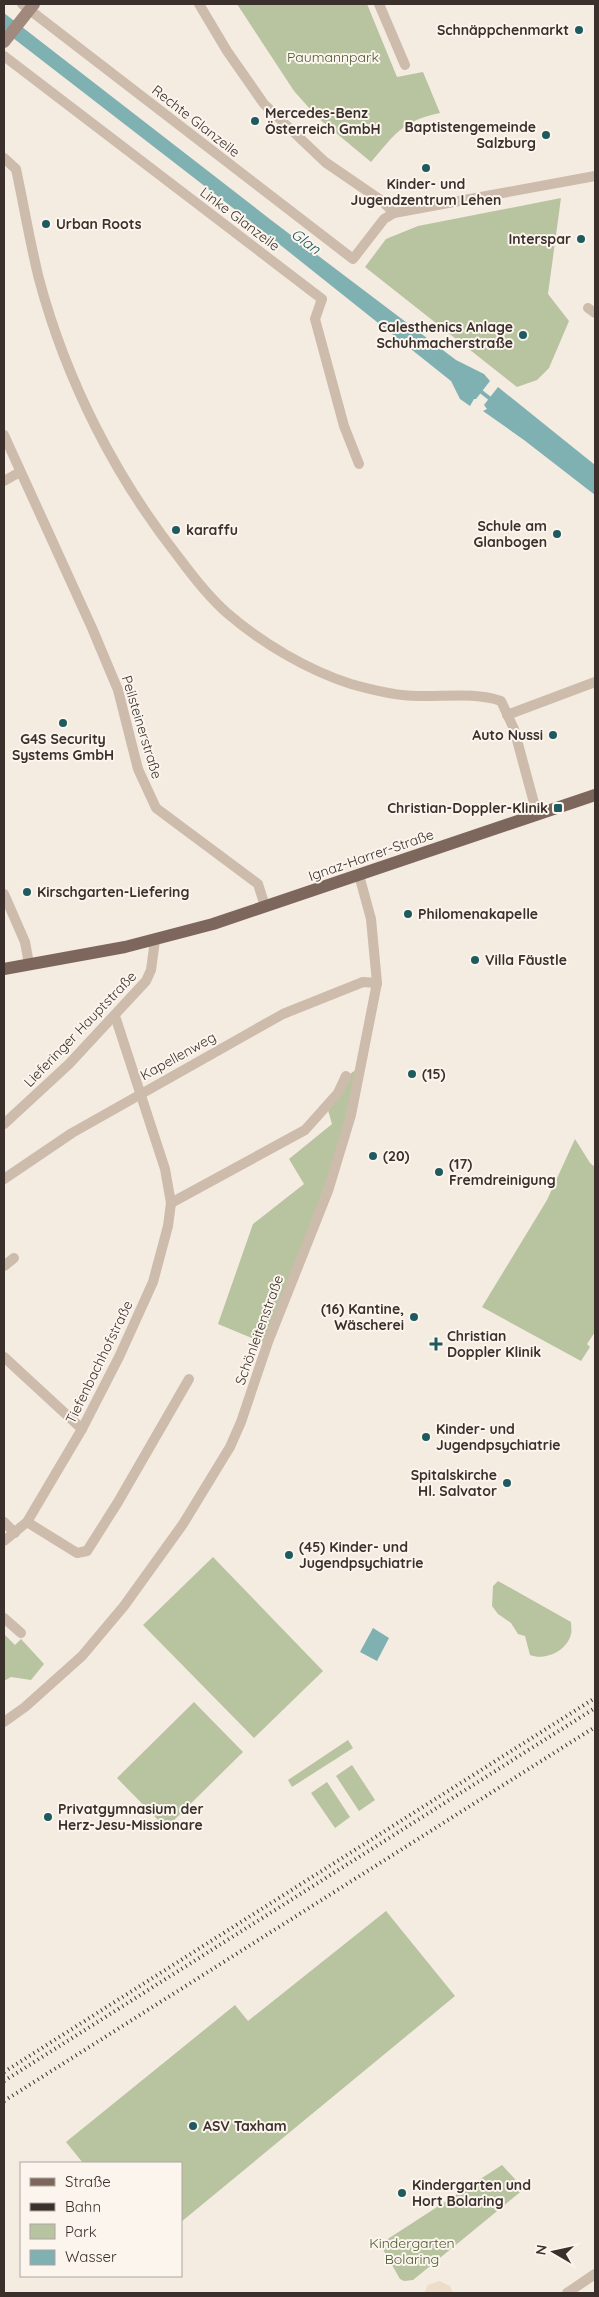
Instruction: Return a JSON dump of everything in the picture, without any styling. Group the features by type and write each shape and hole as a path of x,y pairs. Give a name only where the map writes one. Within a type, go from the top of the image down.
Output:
{"main road":[{"name":"Ignaz-Harrer-Straße","path":"4,969 155,940 265,906 595,795"}],"street":[{"path":"199,4 227,51 264,104 325,162 382,201 394,213 595,176"},
{"path":"379,4 405,65"},
{"path":"4,42 28,6"},
{"name":"Rechte Glanzeile","path":"28,6 353,259 384,218 394,213"},
{"name":"Linke Glanzeile","path":"4,56 322,299 315,319 344,426 359,464"},
{"path":"4,158 16,169 40,280 67,362 108,454 148,520 214,601 227,613 265,641 322,673 352,684 415,696 485,695 501,700 514,729 538,814"},
{"name":"Peilsteinerstraße","path":"4,435 92,628 118,690 138,769 158,810 258,884 265,906"},
{"path":"4,481 20,472"},
{"path":"507,715 595,682"},
{"name":"Schönleitenstraße","path":"4,1722 25,1707 82,1656 124,1606 183,1524 241,1422 271,1333 328,1191 351,1115 377,983 371,919 359,875"},
{"path":"4,894 25,942 29,964"},
{"name":"Lieferinger Hauptstraße","path":"4,1124 69,1064 146,982 151,970 155,940"},
{"name":"Kapellenweg","path":"4,1179 72,1132 283,1014 363,982 377,983"},
{"name":"Tiefenbachhofstraße","path":"4,1541 27,1522 82,1429 119,1357 153,1282 168,1226 171,1203 165,1169 115,1016"},
{"path":"171,1203 304,1130 338,1093 346,1076"},
{"path":"4,1266 14,1258"},
{"path":"5,1362 82,1429"},
{"path":"27,1522 77,1553 87,1551 118,1502 188,1379"},
{"path":"4,1522 15,1533"},
{"path":"4,1618 21,1633"},
{"path":"567,2293 595,2274"}],"green space":[{"name":"Paumannpark","path":"237,4 367,4 397,77 423,72 440,113 417,120 400,130 371,162 318,118 294,91"},
{"path":"561,198 548,294 569,321 549,368 537,380 517,387 365,267 386,239 418,226"},
{"path":"357,1069 342,1132 323,1191 264,1343 218,1324 253,1224 304,1184 289,1159 332,1124 328,1110 350,1074"},
{"path":"575,1139 590,1163 595,1167 595,1332 587,1344 590,1347 581,1361 482,1307 547,1200"},
{"path":"213,1557 323,1671 254,1738 143,1625"},
{"path":"498,1581 571,1622 569,1640 560,1650 542,1657 530,1655 525,1636 518,1634 511,1623 498,1614 492,1606 493,1586"},
{"path":"4,1634 15,1645 21,1639 44,1664 31,1680 11,1677 4,1681"},
{"path":"194,1702 243,1752 166,1828 117,1778"},
{"path":"348,1740 353,1748 292,1787 288,1780"},
{"path":"352,1765 375,1800 359,1811 336,1776"},
{"path":"327,1782 350,1817 335,1828 311,1793"},
{"path":"386,1911 455,1996 182,2221 182,2162 82,2162 66,2142 235,2005 248,2021"},
{"name":"Kindergarten Bolaring","path":"502,2165 524,2189 413,2280 404,2281 400,2279 380,2244"}],"shaded area":[{"path":"439,2281 450,2286 453,2293 424,2293 428,2285"}],"water":[{"path":"4,13 271,220 456,360 484,374 490,381 476,399 474,399 470,406 460,399 451,381 264,232 4,31"},
{"path":"498,387 595,465 595,495 483,411 487,409 484,405"},
{"path":"373,1628 389,1638 377,1661 360,1652"}],"waterway":[{"name":"Glan","path":"479,390 493,401"}],"railway":[{"path":"4,2072 595,1698"},
{"path":"4,2081 595,1708"},
{"path":"4,2101 595,1727"}],"place":[{"name":"Schnäppchenmarkt","path":"579,30"},
{"name":"Mercedes-Benz Österreich GmbH","path":"255,121"},
{"name":"Baptistengemeinde Salzburg","path":"546,135"},
{"name":"Kinder- und Jugendzentrum Lehen","path":"426,168"},
{"name":"Urban Roots","path":"46,224"},
{"name":"Interspar","path":"581,239"},
{"name":"Calesthenics Anlage Schuhmacherstraße","path":"523,335"},
{"name":"karaffu","path":"176,530"},
{"name":"Schule am Glanbogen","path":"557,534"},
{"name":"G4S Security Systems GmbH","path":"63,723"},
{"name":"Auto Nussi","path":"553,735"},
{"name":"Christian-Doppler-Klinik","path":"558,808"},
{"name":"Kirschgarten-Liefering","path":"27,892"},
{"name":"Philomenakapelle","path":"408,914"},
{"name":"Villa Fäustle","path":"475,960"},
{"name":"(15)","path":"412,1074"},
{"name":"(20)","path":"373,1156"},
{"name":"(17) Fremdreinigung","path":"439,1172"},
{"name":"(16) Kantine, Wäscherei","path":"414,1317"},
{"name":"Christian Doppler Klinik","path":"436,1344"},
{"name":"Kinder- und Jugendpsychiatrie","path":"426,1437"},
{"name":"Spitalskirche Hl. Salvator","path":"507,1483"},
{"name":"(45) Kinder- und Jugendpsychiatrie","path":"289,1555"},
{"name":"Privatgymnasium der Herz-Jesu-Missionare","path":"48,1817"},
{"name":"ASV Taxham","path":"193,2126"},
{"name":"Kindergarten und Hort Bolaring","path":"402,2193"}]}
